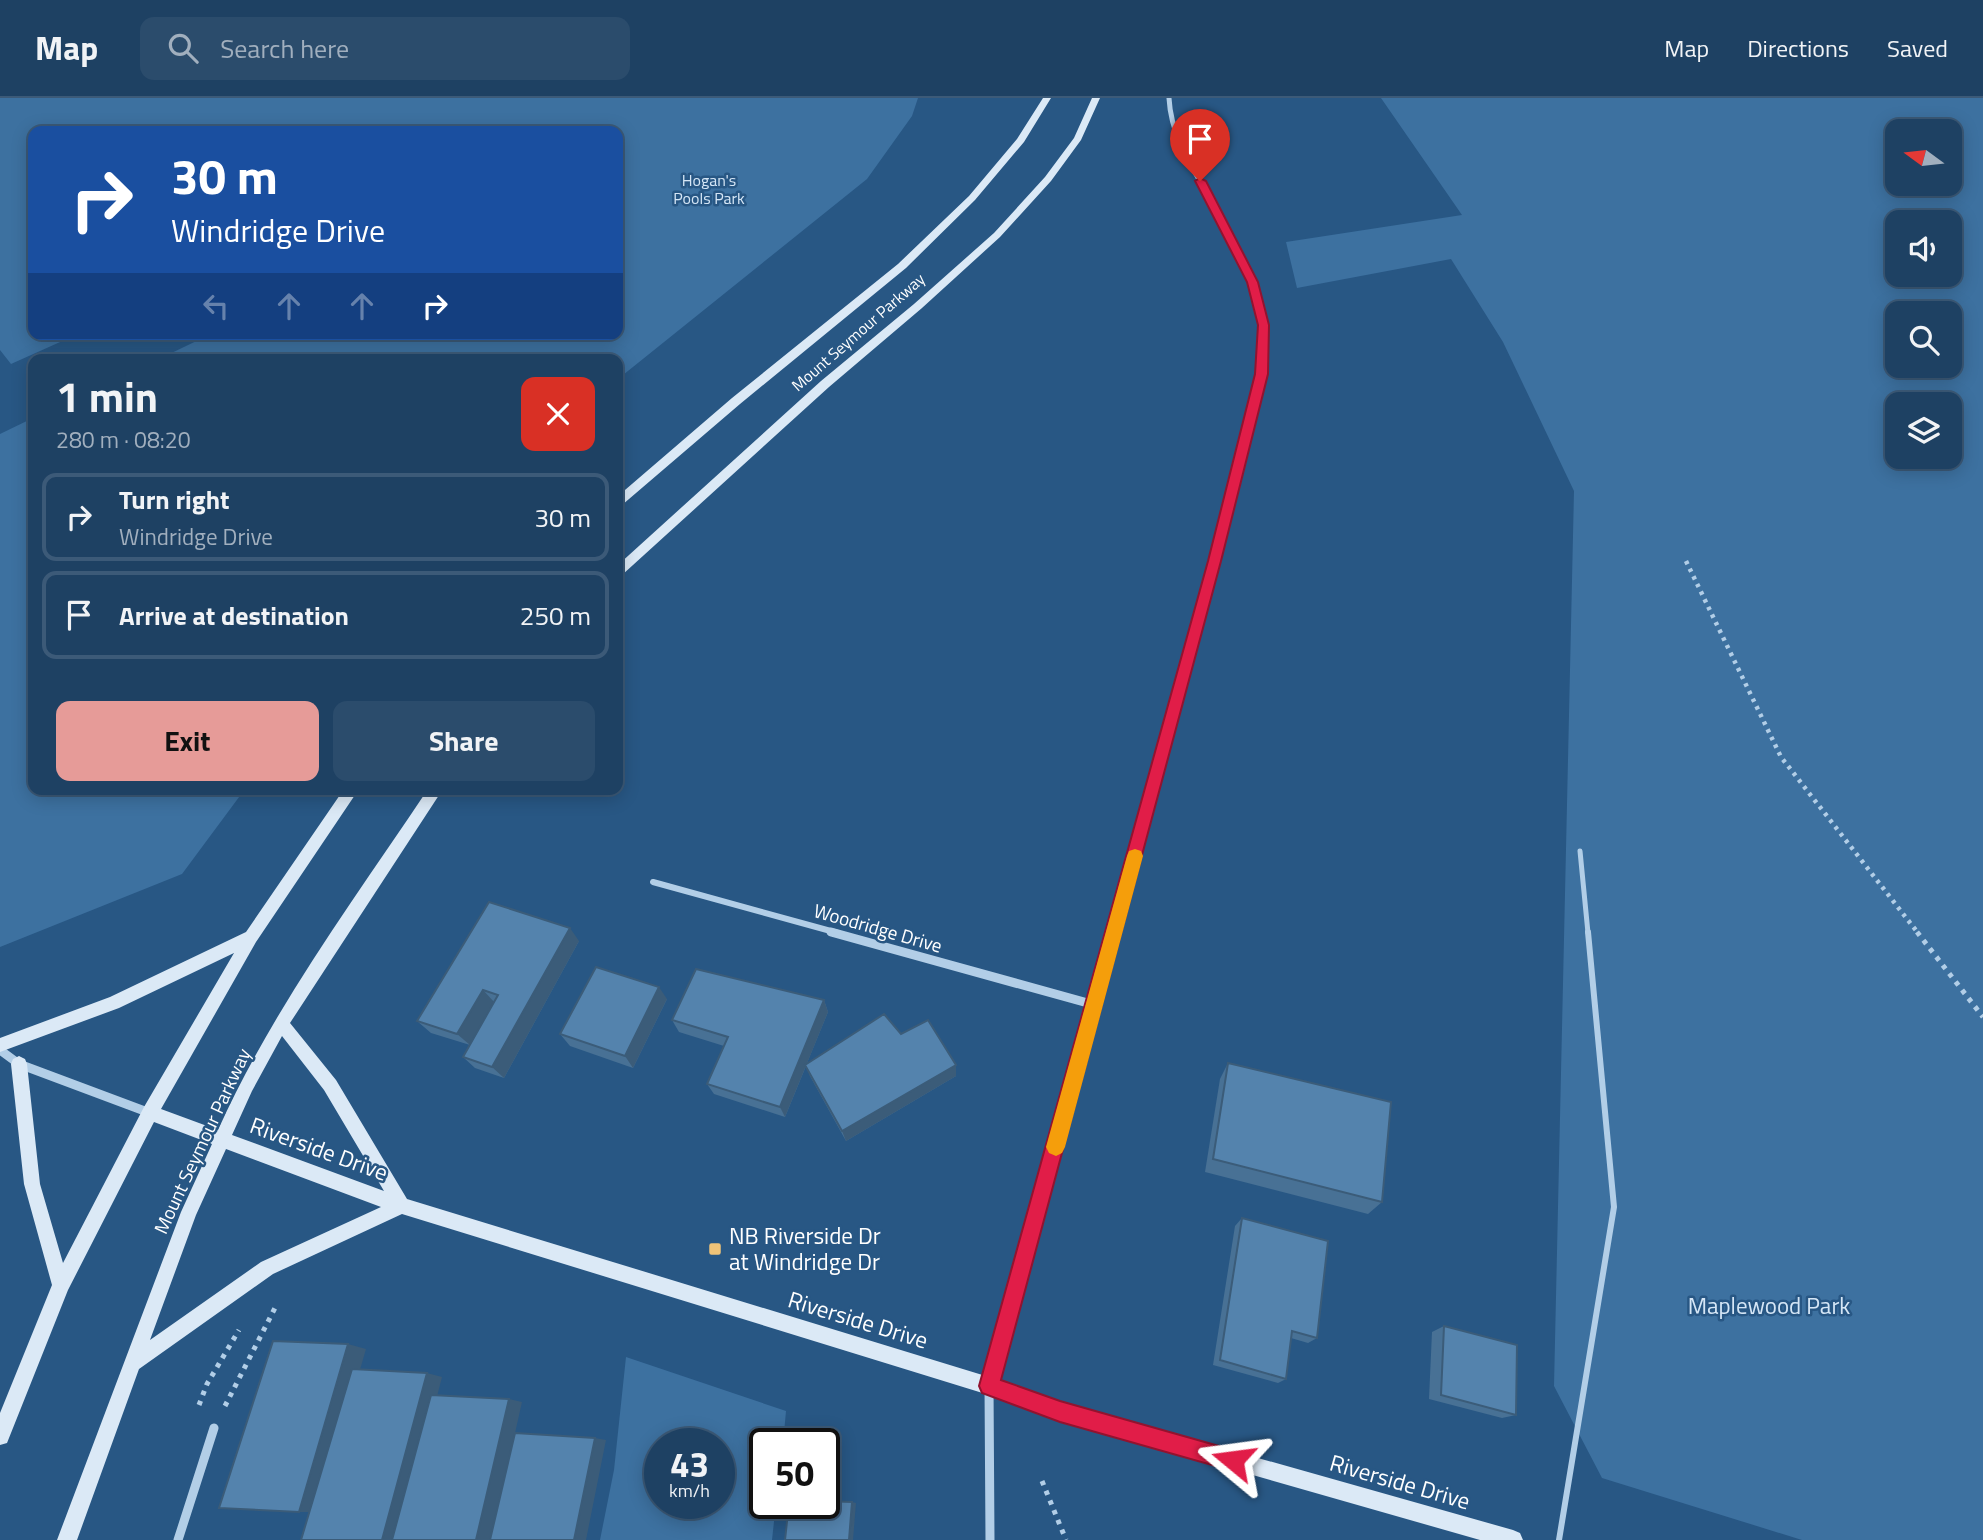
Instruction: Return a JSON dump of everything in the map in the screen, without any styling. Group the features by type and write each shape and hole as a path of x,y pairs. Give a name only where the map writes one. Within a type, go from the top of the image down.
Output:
{"main road":[{"name":"Mount Seymour Parkway","path":"623,498 736,401 902,266 972,198 997,169 1021,140 1046,98"},
{"name":"Mount Seymour Parkway","path":"623,567 825,384 997,235 1048,179 1078,138 1096,98"},
{"path":"0,1436 61,1285 150,1114 251,937 348,795"},
{"name":"Mount Seymour Parkway","path":"67,1540 189,1212 246,1086 281,1023 432,795"},
{"path":"0,1048 114,1003 251,937"},
{"path":"133,1363 267,1268 402,1206 330,1085 281,1023"},
{"path":"19,1064 32,1184 61,1285"},
{"name":"Riverside Drive","path":"150,1114 402,1206 989,1386 1060,1411 1513,1540"}],"street":[{"path":"990,1540 989,1386 1232,496 1261,374 1264,325 1253,282 1214,203 1187,160 1169,110 1169,98"},
{"name":"Woodridge Drive","path":"653,882 1095,1005"},
{"name":"Riverside Drive","path":"0,1048 19,1064 150,1114"},
{"path":"178,1540 214,1428"}],"lane":[{"path":"1559,1540 1614,1207 1580,851"}],"path":[{"path":"1686,561 1781,757 1983,1017"},
{"path":"214,1428 277,1304"},
{"path":"1042,1481 1066,1540"}],"green space":[{"name":"Hogan's Pools Park","path":"0,98 918,98 912,116 867,179 623,375 623,354 169,354 199,340 623,340 623,126 28,126 28,340 65,340 28,354 11,364 0,350"},
{"name":"Maplewood Park","path":"1381,98 1983,98 1983,1540 1802,1540 1602,1478 1554,1386 1574,491 1503,342 1451,259 1297,288 1286,242 1462,215"},
{"path":"28,420 28,795 241,795 182,874 0,947 0,434"},
{"path":"626,1357 786,1411 784,1428 749,1428 749,1519 774,1519 772,1540 600,1540 614,1470"}],"building":[{"path":"489,902 570,928 492,1067 463,1057 498,995 483,990 457,1034 417,1021"},
{"path":"596,967 659,987 625,1056 560,1034"},
{"path":"696,969 824,1000 780,1107 707,1084 728,1037 672,1020"},
{"path":"884,1014 901,1034 928,1020 956,1065 842,1131 805,1065"},
{"path":"1228,1063 1391,1102 1382,1202 1213,1159"},
{"path":"1242,1218 1328,1241 1317,1338 1292,1331 1286,1379 1220,1360"},
{"path":"1444,1326 1517,1345 1516,1415 1441,1395"},
{"path":"273,1341 348,1344 299,1512 219,1508"},
{"path":"352,1369 427,1373 382,1540 301,1540"},
{"path":"431,1395 509,1399 476,1540 392,1540"},
{"path":"515,1433 595,1438 574,1540 490,1540"},
{"path":"840,1502 852,1502 849,1540 785,1540 787,1519 840,1519"}],"slow traffic":[{"path":"1056,1147 1135,856"}],"place":[{"name":"NB Riverside Dr at Windridge Dr","path":"715,1249"}],"route":[{"path":"1200,181 1214,203 1253,282 1264,325 1261,374 1236,483 989,1386 1060,1411 1233,1460"}]}
